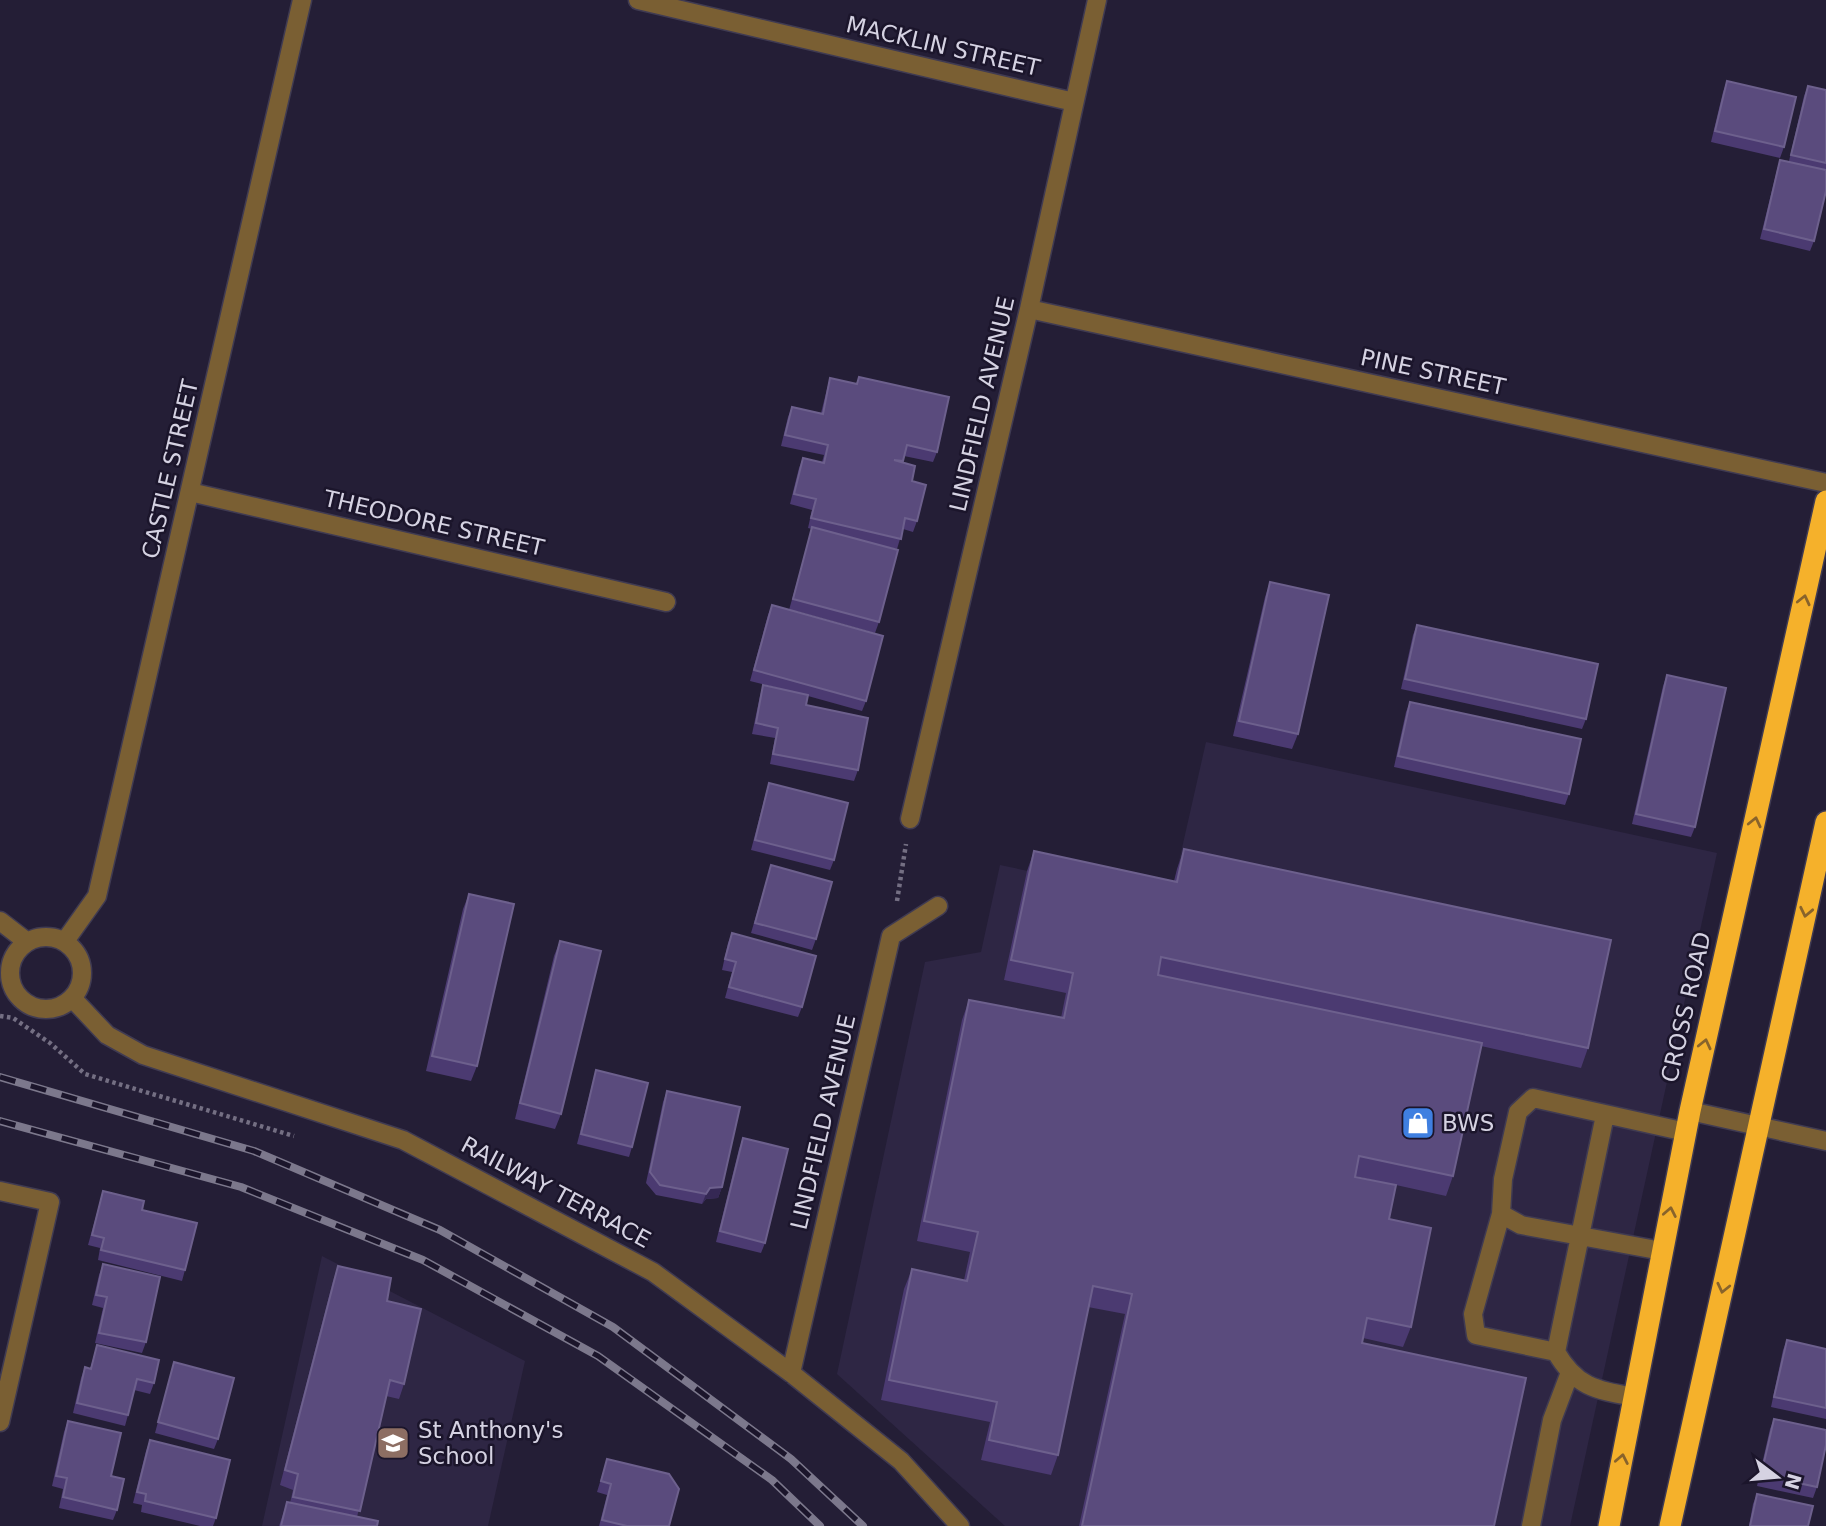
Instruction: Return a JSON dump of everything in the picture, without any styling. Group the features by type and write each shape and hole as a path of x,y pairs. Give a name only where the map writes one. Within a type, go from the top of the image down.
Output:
{"highway":[{"name":"CROSS ROAD","path":"1609,1526 1688,1121 1826,501"},
{"path":"1670,1526 1826,822"}],"street":[{"name":"CASTLE STREET","path":"65,941 97,896 302,0"},
{"name":"MACKLIN STREET","path":"638,0 1074,102"},
{"name":"LINDFIELD AVENUE","path":"910,819 1029,309 1097,0"},
{"name":"PINE STREET","path":"1029,309 1826,483"},
{"name":"THEODORE STREET","path":"190,492 666,602"},
{"path":"891,936 938,905"},
{"path":"0,921 26,941"},
{"name":"LINDFIELD AVENUE","path":"790,1373 891,936"},
{"path":"46,937 65,941 78,958 82,971 81,983 73,999 56,1009 43,1010 20,999 11,978 12,965 26,941 46,937"},
{"name":"RAILWAY TERRACE","path":"73,999 107,1035 143,1055 404,1140 653,1272 790,1373 901,1461 960,1526"},
{"path":"1556,1352 1476,1335 1473,1314 1501,1214 1503,1178 1518,1112 1533,1098 1605,1115 1759,1126 1826,1141"},
{"path":"1605,1115 1556,1352 1569,1375 1609,1393 1634,1397"},
{"path":"0,1191 50,1202 0,1422"},
{"path":"1501,1214 1521,1225 1662,1251"},
{"path":"1531,1526 1552,1420 1569,1375"}],"path":[{"path":"891,936 910,819"},
{"path":"0,1016 12,1018 50,1043 85,1074 304,1139"}],"shaded area":[{"path":"1206,742 1717,853 1570,1526 1005,1526 837,1374 925,962 981,952 1000,865 1170,901"},
{"name":"St Anthony's School","path":"322,1256 525,1361 488,1526 262,1526"}],"building":[{"path":"1727,81 1796,97 1784,147 1715,131"},
{"path":"1808,86 1826,90 1826,163 1791,155"},
{"path":"1780,160 1826,170 1826,191 1814,241 1764,229"},
{"path":"859,377 949,397 937,452 907,445 903,461 894,460 915,466 912,481 926,485 917,521 905,518 901,539 811,518 816,499 794,494 803,458 824,463 828,445 785,435 792,407 823,414 830,378 857,384"},
{"path":"812,527 898,550 879,622 793,599"},
{"path":"1270,582 1329,595 1298,734 1239,721"},
{"path":"772,605 883,636 866,701 754,670"},
{"path":"1417,625 1598,664 1586,719 1405,679"},
{"path":"1667,675 1726,688 1695,827 1636,814"},
{"path":"763,685 808,695 806,705 868,718 858,770 773,754 778,728 756,723"},
{"path":"1410,702 1581,739 1569,794 1398,756"},
{"path":"769,783 848,803 834,860 755,840"},
{"path":"1184,849 1611,940 1588,1048 1161,957 1158,975 1482,1043 1453,1176 1359,1156 1355,1177 1396,1185 1389,1219 1431,1228 1411,1327 1367,1318 1362,1343 1526,1378 1494,1526 1082,1526 1132,1294 1093,1286 1058,1455 989,1440 997,1402 889,1380 912,1269 967,1281 978,1232 924,1221 969,1000 1064,1018 1073,973 1011,960 1034,851 1177,882"},
{"path":"771,865 832,882 816,939 755,923"},
{"path":"469,894 514,904 477,1066 432,1056"},
{"path":"732,933 816,956 802,1007 729,987 736,962 725,959"},
{"path":"560,941 601,951 561,1114 520,1103"},
{"path":"596,1070 648,1083 632,1147 581,1134"},
{"path":"667,1091 740,1107 722,1187 710,1188 706,1194 660,1185 650,1172"},
{"path":"743,1138 788,1149 765,1243 720,1231"},
{"path":"103,1191 144,1201 142,1210 197,1223 185,1270 101,1250 104,1238 92,1235"},
{"path":"103,1264 160,1277 146,1342 99,1333 107,1297 96,1295"},
{"path":"338,1266 391,1278 387,1301 421,1309 404,1384 390,1380 360,1511 293,1497 298,1474 285,1470"},
{"path":"1787,1340 1826,1349 1826,1408 1774,1397"},
{"path":"97,1345 159,1360 154,1383 137,1379 128,1415 77,1403 85,1367 91,1369"},
{"path":"174,1362 234,1378 218,1439 158,1422"},
{"path":"1774,1419 1826,1430 1826,1445 1817,1487 1761,1475"},
{"path":"68,1421 121,1433 111,1476 124,1479 117,1510 63,1497 67,1478 56,1476"},
{"path":"150,1440 230,1460 216,1518 145,1501 146,1494 137,1492"},
{"path":"607,1459 669,1474 679,1489 669,1526 627,1526 602,1520 611,1484 601,1481"},
{"path":"1757,1494 1813,1506 1808,1526 1750,1526"},
{"path":"287,1502 378,1521 377,1526 281,1526"}],"railway":[{"path":"0,1077 254,1151 440,1230 613,1327 791,1459 863,1526"},
{"path":"0,1121 241,1187 423,1260 598,1356 772,1480 820,1526"}],"place":[{"name":"BWS","path":"1418,1123"},
{"name":"St Anthony's School","path":"393,1443"}]}
